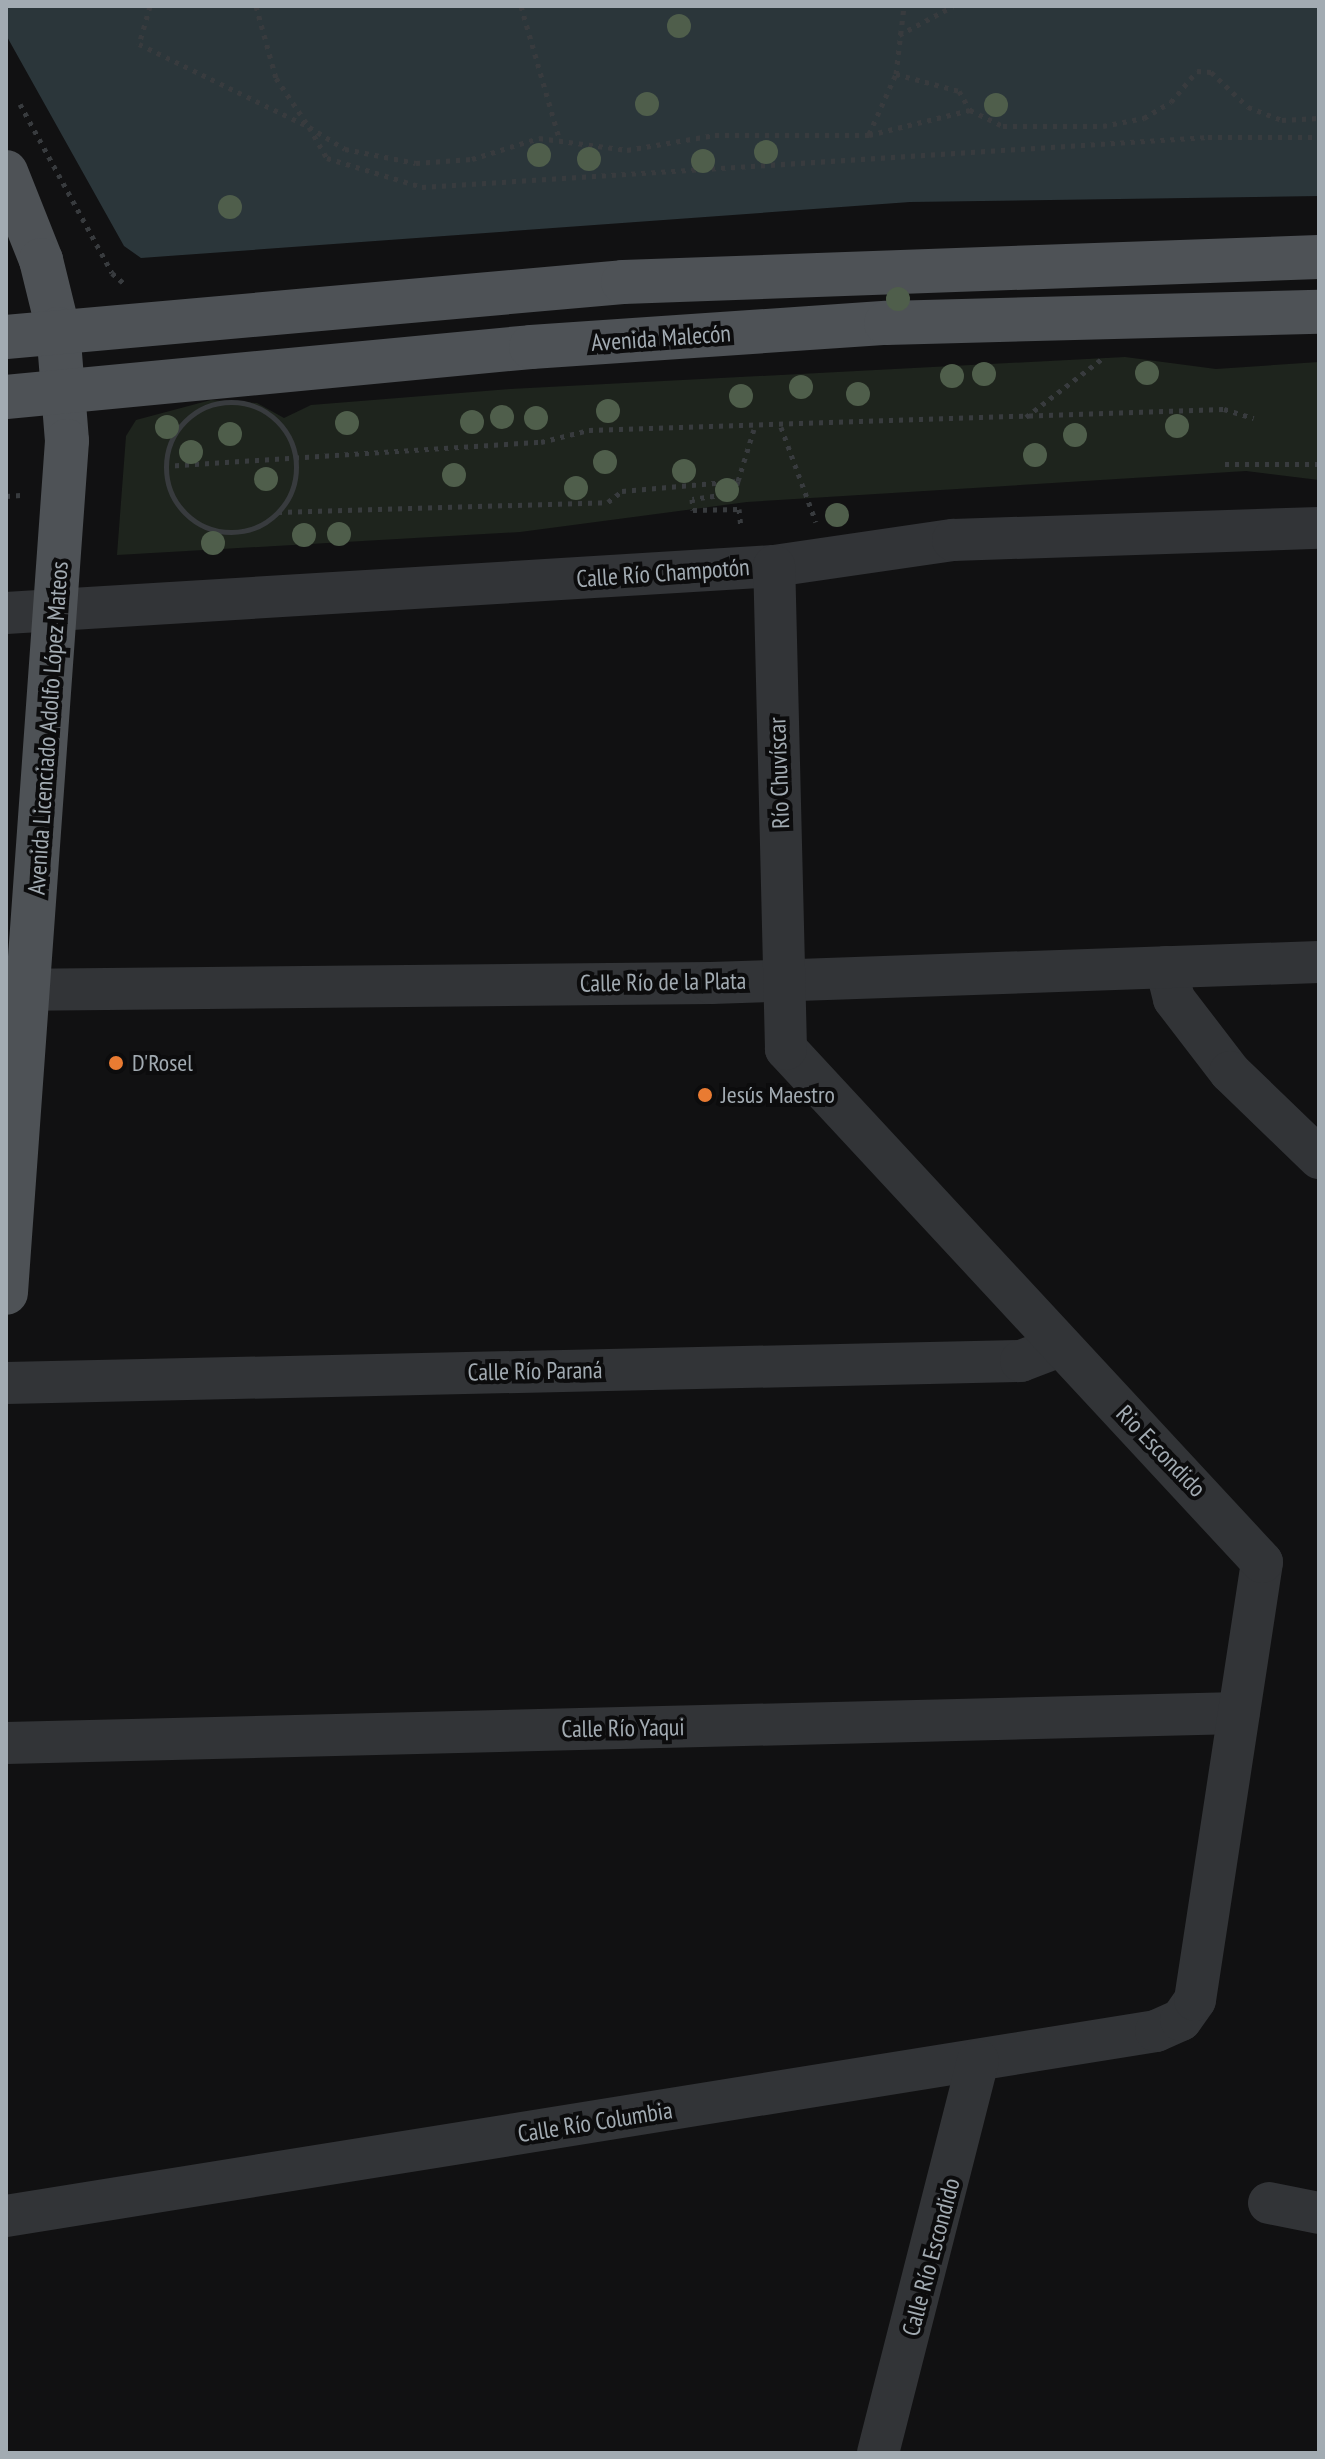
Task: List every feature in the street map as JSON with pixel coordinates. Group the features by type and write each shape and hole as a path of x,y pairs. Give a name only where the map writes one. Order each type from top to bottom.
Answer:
{"main road":[{"name":"Avenida Licenciado Adolfo López Mateos","path":"6,172 41,260 58,329 64,391 57,610 18,989 6,1293"},
{"path":"6,337 58,329 623,282 1319,257"},
{"name":"Avenida Malecón","path":"6,397 531,347 886,323 1319,312"}],"street":[{"name":"Calle Río Champotón","path":"6,613 759,567 953,540 1319,528"},
{"name":"Río Chuvíscar","path":"759,567 785,980"},
{"name":"Calle Río de la Plata","path":"18,989 785,980 1319,962"},
{"path":"1166,967 1174,999 1230,1072 1319,1158"},
{"name":"Rio Escondido","path":"785,980 786,1049 1262,1562 1195,2000 1181,2020"},
{"name":"Calle Río Paraná","path":"6,1383 1021,1361 1060,1346"},
{"name":"Calle Río Yaqui","path":"6,1743 1239,1713"},
{"name":"Calle Río Columbia","path":"6,2216 978,2061 1156,2031 1181,2020"},
{"name":"Calle Río Escondido","path":"878,2453 978,2061"},
{"path":"1269,2203 1319,2213"}],"path":[{"path":"150,6 139,44 309,127 345,149 416,163 472,159 559,138 627,150 715,135 869,135 970,110"},
{"path":"256,6 276,78 327,158 422,187 1208,137 1319,137"},
{"path":"521,6 559,138"},
{"path":"869,135 896,74 898,35 904,6"},
{"path":"898,35 953,6"},
{"path":"896,74 959,91 970,110 1003,126 1103,126 1144,118 1171,102 1197,71 1211,72 1259,112 1282,120 1319,118"},
{"path":"1022,418 1100,365 1109,347"},
{"path":"226,402 270,414 295,455 295,475 278,512 259,525 215,530 178,506 165,466 184,421 226,402"},
{"path":"165,466 295,455 541,442 589,430 754,429 1224,409 1254,418"},
{"path":"781,427 796,484 816,511"},
{"path":"754,429 734,493 692,499 693,510 739,509 759,567"},
{"path":"1225,464 1319,464"},
{"path":"278,512 608,502 622,491 738,481"},
{"path":"6,496 28,495"}],"shaded area":[{"path":"6,6 1319,6 1319,196 910,202 141,258 124,246 6,35"},
{"path":"1125,357 1216,369 1319,362 1319,480 1246,471 747,502 520,532 117,555 126,436 136,420 211,400 257,403 284,418 311,405 510,389"}],"place":[{"name":"D'Rosel","path":"116,1063"},
{"name":"Jesús Maestro","path":"705,1095"}]}
